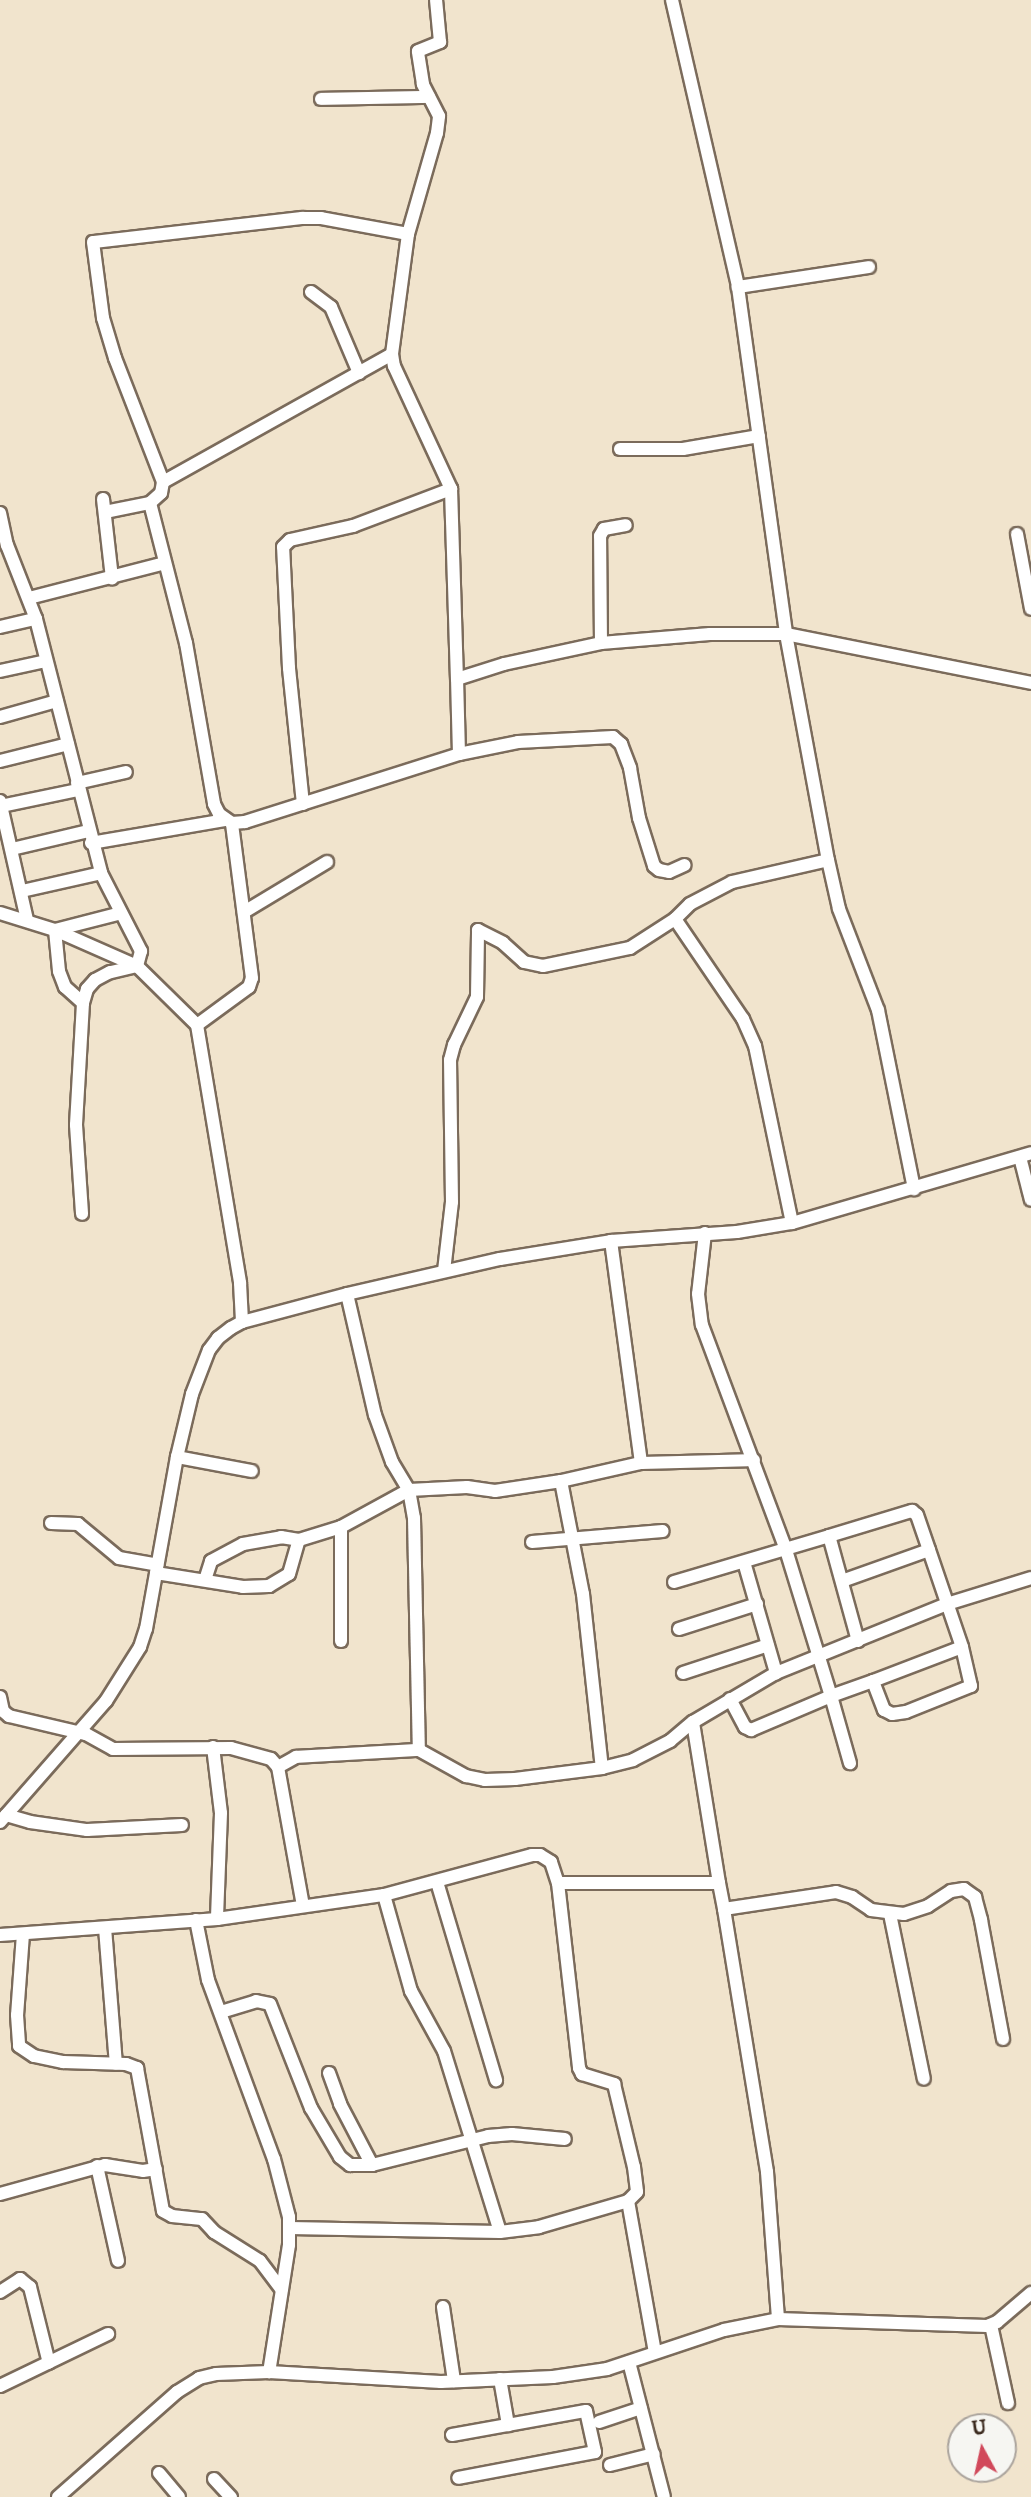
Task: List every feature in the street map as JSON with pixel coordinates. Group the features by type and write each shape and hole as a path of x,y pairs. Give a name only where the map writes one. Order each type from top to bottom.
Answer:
{"street":[{"path":"436,0 440,42 418,51 429,97 439,116 437,133 408,234 392,354 394,366 451,489 459,754"},
{"path":"672,0 738,287 786,634 828,860 839,909 878,1010 914,1189"},
{"path":"321,99 429,97"},
{"path":"112,578 104,506 150,503 160,493 163,482 115,358 103,318 93,242 302,218 321,218 408,234"},
{"path":"738,287 869,267"},
{"path":"312,292 331,307 359,373"},
{"path":"163,482 392,354"},
{"path":"620,449 683,449 759,436"},
{"path":"303,804 289,668 283,547 290,540 352,526 451,489"},
{"path":"150,503 186,643 214,804 229,821 244,912 251,984 197,1025"},
{"path":"0,513 7,545 36,619 100,873 141,951 137,966"},
{"path":"601,643 600,536 604,529 626,525"},
{"path":"1017,534 1031,609"},
{"path":"29,597 164,563"},
{"path":"0,627 36,619"},
{"path":"457,679 545,654 601,643 710,634 786,634 1031,683"},
{"path":"0,671 46,661"},
{"path":"0,717 57,701"},
{"path":"12,849 229,821 303,804 459,754 518,742 613,737 621,744 630,768 639,818 654,866 669,872 685,865"},
{"path":"0,761 68,744"},
{"path":"27,920 0,803 126,772"},
{"path":"444,1271 452,1202 450,1060 454,1045 477,997 478,930 503,943 524,962 543,966 629,948 675,919 690,904 732,882 828,860"},
{"path":"244,912 327,862"},
{"path":"22,891 100,873"},
{"path":"0,913 55,930 137,966 197,1025 240,1283 242,1322"},
{"path":"55,930 121,913"},
{"path":"675,919 743,1019 755,1046 792,1223"},
{"path":"55,930 59,971 65,987 83,1003"},
{"path":"82,1214 76,1125 83,1003 87,989 95,980 110,972 137,966"},
{"path":"3,1819 116,1688 135,1657 146,1629 177,1457 192,1394 206,1358 218,1338 242,1322 444,1271 611,1241 759,1230 792,1223 1025,1155 1031,1200"},
{"path":"705,1233 698,1294 702,1325 786,1550 850,1763"},
{"path":"611,1241 641,1463"},
{"path":"347,1294 375,1415 392,1462 409,1490 416,1538 419,1750"},
{"path":"177,1457 252,1471"},
{"path":"205,1580 211,1561 243,1544 281,1537 299,1540 341,1527 409,1490 467,1487 495,1491 561,1481 641,1463 754,1460"},
{"path":"561,1481 575,1539 602,1769"},
{"path":"674,1582 912,1511 917,1515 962,1647 971,1686 906,1712 891,1714 884,1710 873,1681"},
{"path":"51,1523 78,1524 119,1558 205,1580 258,1588 281,1581 293,1568 299,1540"},
{"path":"341,1527 341,1641"},
{"path":"532,1542 663,1531"},
{"path":"829,1535 858,1641"},
{"path":"842,1581 929,1550"},
{"path":"744,1562 776,1673"},
{"path":"278,1767 296,1756 419,1750 450,1769 485,1780 602,1769 651,1753 694,1722 776,1673 947,1604 1031,1578"},
{"path":"679,1629 757,1604"},
{"path":"683,1673 768,1645"},
{"path":"730,1699 745,1727 751,1730 831,1696 962,1647"},
{"path":"0,1698 4,1711 9,1716 93,1736 113,1749 214,1747 258,1754 271,1759 278,1767 303,1906"},
{"path":"694,1722 767,2172 778,2319"},
{"path":"214,1747 221,1814 217,1919"},
{"path":"3,1819 87,1830 182,1825"},
{"path":"0,1935 217,1919 384,1895 540,1855 551,1862 558,1883 579,2068 582,2074 614,2084 638,2185 637,2195 628,2201 539,2227 500,2232 290,2228"},
{"path":"437,1882 496,2080"},
{"path":"558,1883 719,1883"},
{"path":"724,1909 836,1892 852,1897 871,1910 890,1914 923,1908 951,1891 964,1889 971,1892 981,1920 1003,2039"},
{"path":"384,1895 411,1991 444,2051 500,2232"},
{"path":"890,1914 924,2079"},
{"path":"196,1920 208,1980 274,2159 290,2228 270,2372"},
{"path":"105,1928 116,2064"},
{"path":"23,1934 17,2015 19,2046 34,2056 63,2063 134,2066 140,2073 163,2211 172,2216 202,2218 214,2232 260,2261 282,2290"},
{"path":"221,2012 256,2001 270,2004 299,2083 330,2142 340,2157 350,2165 372,2165 471,2139 512,2134 565,2139"},
{"path":"329,2073 340,2104 372,2165"},
{"path":"0,2194 97,2166 113,2165 142,2171 156,2169"},
{"path":"97,2166 118,2261"},
{"path":"628,2201 655,2352"},
{"path":"0,2292 20,2279 30,2287 49,2363"},
{"path":"58,2497 190,2383 216,2374 270,2372 454,2381 586,2373 629,2362 724,2330 778,2319 911,2326 991,2325 1031,2293"},
{"path":"443,2307 454,2381"},
{"path":"991,2325 1008,2403"},
{"path":"0,2386 108,2334"},
{"path":"629,2362 664,2497"},
{"path":"500,2379 509,2425"},
{"path":"599,2422 641,2408"},
{"path":"452,2435 586,2411 595,2452 458,2478"},
{"path":"610,2465 654,2454"},
{"path":"159,2473 179,2497"},
{"path":"214,2479 231,2497"}]}
